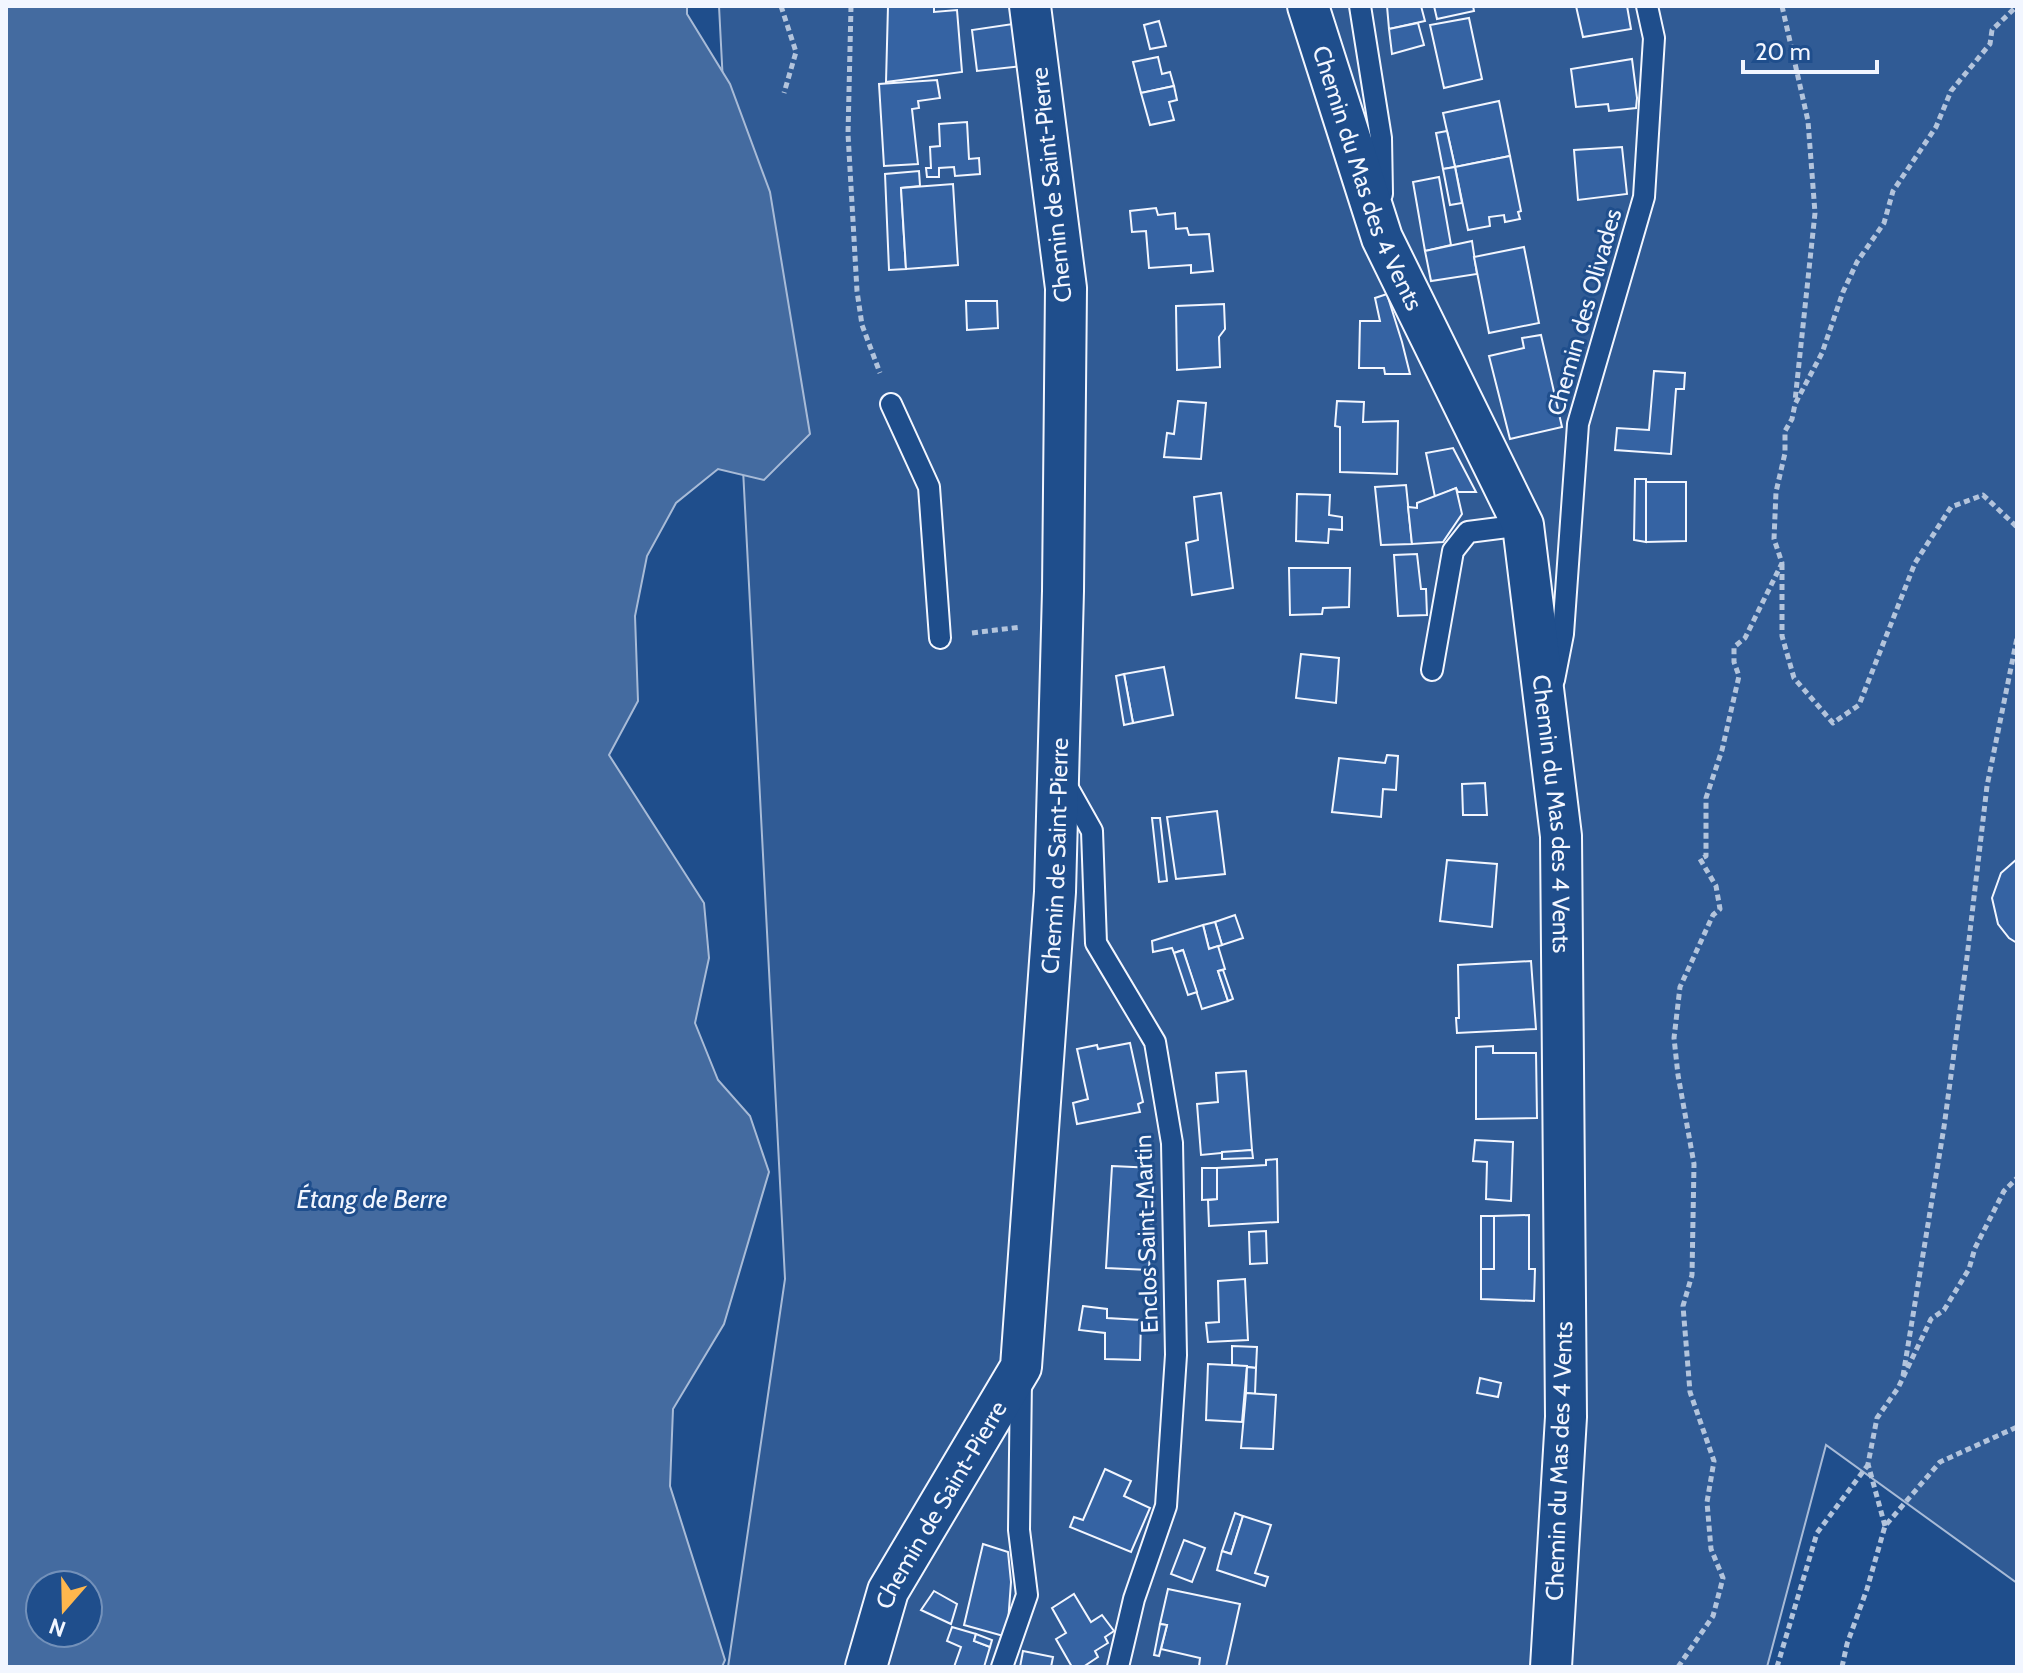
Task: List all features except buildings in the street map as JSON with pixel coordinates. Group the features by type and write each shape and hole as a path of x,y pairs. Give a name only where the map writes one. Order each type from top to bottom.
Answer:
{"street":[{"name":"Chemin de Saint-Pierre","path":"866,1667 888,1591 1021,1367 1055,892 1066,288 1030,6"},
{"name":"Chemin du Mas des 4 Vents","path":"1308,6 1382,238 1523,525 1561,836 1566,1402 1551,1667"}],"lane":[{"path":"1360,6 1381,138 1382,238"},
{"name":"Chemin des Olivades","path":"1546,727 1563,634 1578,424 1644,197 1654,38 1647,6"},
{"path":"891,404 929,487 940,638"},
{"path":"1432,670 1453,551 1468,532 1523,525"},
{"name":"Enclos Saint-Martin","path":"1058,769 1092,831 1096,943 1155,1042 1172,1143 1176,1355 1166,1506 1134,1599 1118,1667"},
{"path":"1002,1667 1027,1595 1019,1530 1021,1367"}],"path":[{"path":"781,6 796,52 784,93"},
{"path":"851,6 848,134 857,291 862,325 891,404"},
{"path":"1782,6 1808,121 1815,213 1795,404 1785,431 1785,453 1776,492 1774,539 1782,563 1782,636 1794,678 1833,723 1859,705 1915,563 1951,507 1983,495 2016,523"},
{"path":"1795,404 1822,353 1857,262 1884,223 1893,191 1936,127 1951,91 1990,44 1992,30 2017,6"},
{"path":"1678,1667 1713,1616 1723,1578 1711,1549 1707,1502 1714,1461 1695,1410 1683,1306 1692,1275 1694,1164 1678,1075 1674,1038 1676,1005 1680,987 1713,915 1720,909 1716,886 1700,859 1706,856 1706,798 1722,750 1739,676 1734,662 1734,647 1745,638 1782,563"},
{"path":"940,638 1062,620"},
{"path":"1903,1376 1944,1127 1987,786 2017,638"},
{"path":"1777,1667 1817,1533 1868,1464 1877,1418 1903,1376 1931,1319 1944,1310 1969,1269 1975,1248 2004,1191 2017,1178"},
{"path":"1842,1667 1885,1526 1940,1462 2017,1427"},
{"path":"1868,1464 1885,1526"}],"shaded area":[{"path":"719,6 2017,6 2017,1583 1826,1445 1767,1667 728,1667 785,1279"}],"water":[{"name":"Étang de Berre","path":"6,6 687,6 687,14 730,84 770,192 810,434 764,480 718,469 676,503 647,556 635,616 638,701 609,755 704,903 709,958 695,1023 718,1080 750,1116 769,1172 724,1324 673,1409 670,1486 725,1660 722,1667 6,1667"}]}
